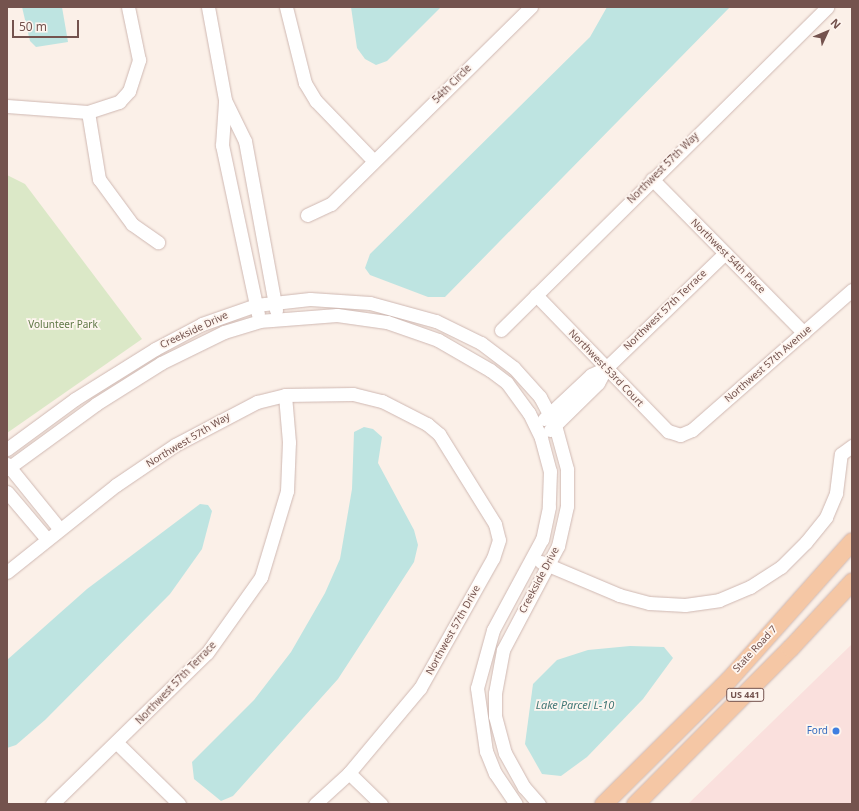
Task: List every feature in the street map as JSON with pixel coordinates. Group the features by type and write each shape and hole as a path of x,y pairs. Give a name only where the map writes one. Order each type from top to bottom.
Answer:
{"main road":[{"name":"State Road 7","path":"603,804 728,680 852,541"},
{"name":"US 441","path":"635,804 785,654 852,581"}],"street":[{"path":"7,106 88,112 119,102 130,91 136,77 139,60 128,7"},
{"path":"209,7 225,100 222,145 259,321"},
{"path":"286,7 304,83 316,101 374,161"},
{"name":"54th Circle","path":"307,215 331,204 531,7"},
{"name":"Northwest 57th Way","path":"502,330 652,179 827,7"},
{"path":"225,100 245,141 278,318"},
{"path":"88,112 99,179 132,224 158,242"},
{"path":"230,182 252,178"},
{"name":"Northwest 54th Place","path":"652,179 804,333"},
{"name":"Northwest 57th Terrace","path":"539,432 598,383 606,368 725,253"},
{"name":"Northwest 57th Avenue","path":"680,435 692,430 852,290"},
{"name":"Northwest 53rd Court","path":"536,295 668,431 680,435"},
{"name":"Creekside Drive","path":"7,449 75,399 155,349 202,324 256,305 274,302 350,300 394,307 436,321 499,355 528,381 553,419 565,462 568,493 563,527 548,565 503,650 495,692 495,716 505,753 524,787 539,804"},
{"name":"Creekside Drive","path":"8,467 96,404 161,363 224,332 259,321 278,318 337,315 415,330 490,370 520,399 539,432 550,471 549,507 542,539 493,630 477,688 486,751 495,773 516,804"},
{"name":"Northwest 57th Way","path":"7,572 58,528 181,442 225,416 285,394 328,391 382,401 406,411 439,434"},
{"name":"Northwest 57th Terrace","path":"118,743 208,653 261,577 287,491 289,442 285,394"},
{"name":"Northwest 57th Drive","path":"315,804 349,772 420,688 493,558 499,540 495,524 439,434"},
{"path":"532,559 619,596 649,603 685,605 719,600 750,587 775,571 806,542 826,517 836,493 841,454 852,446"},
{"path":"8,467 58,528"},
{"path":"7,492 46,538"},
{"path":"52,804 118,743 179,804"},
{"path":"349,772 381,804"}],"shaded area":[{"path":"852,644 852,804 688,804"}],"green space":[{"name":"Volunteer Park","path":"7,175 25,184 142,339 7,433"}],"water":[{"path":"22,7 62,7 68,42 36,47 30,41"},
{"path":"351,7 441,7 387,61 376,65 365,59 357,48"},
{"path":"607,7 730,7 445,297 428,297 370,275 365,268 370,254 590,37"},
{"path":"364,427 373,429 382,437 378,463 414,530 418,545 414,562 338,679 233,796 221,801 194,779 192,762 254,700 291,652 325,593 340,559 352,489 354,432"},
{"path":"200,504 208,505 212,511 202,549 170,594 45,720 16,745 7,748 7,660 87,589"},
{"name":"Lake Parcel L-10","path":"630,646 664,647 673,658 643,699 587,757 561,776 542,774 525,744 533,684 557,660 588,650"}],"place":[{"name":"Ford","path":"836,731"}]}
